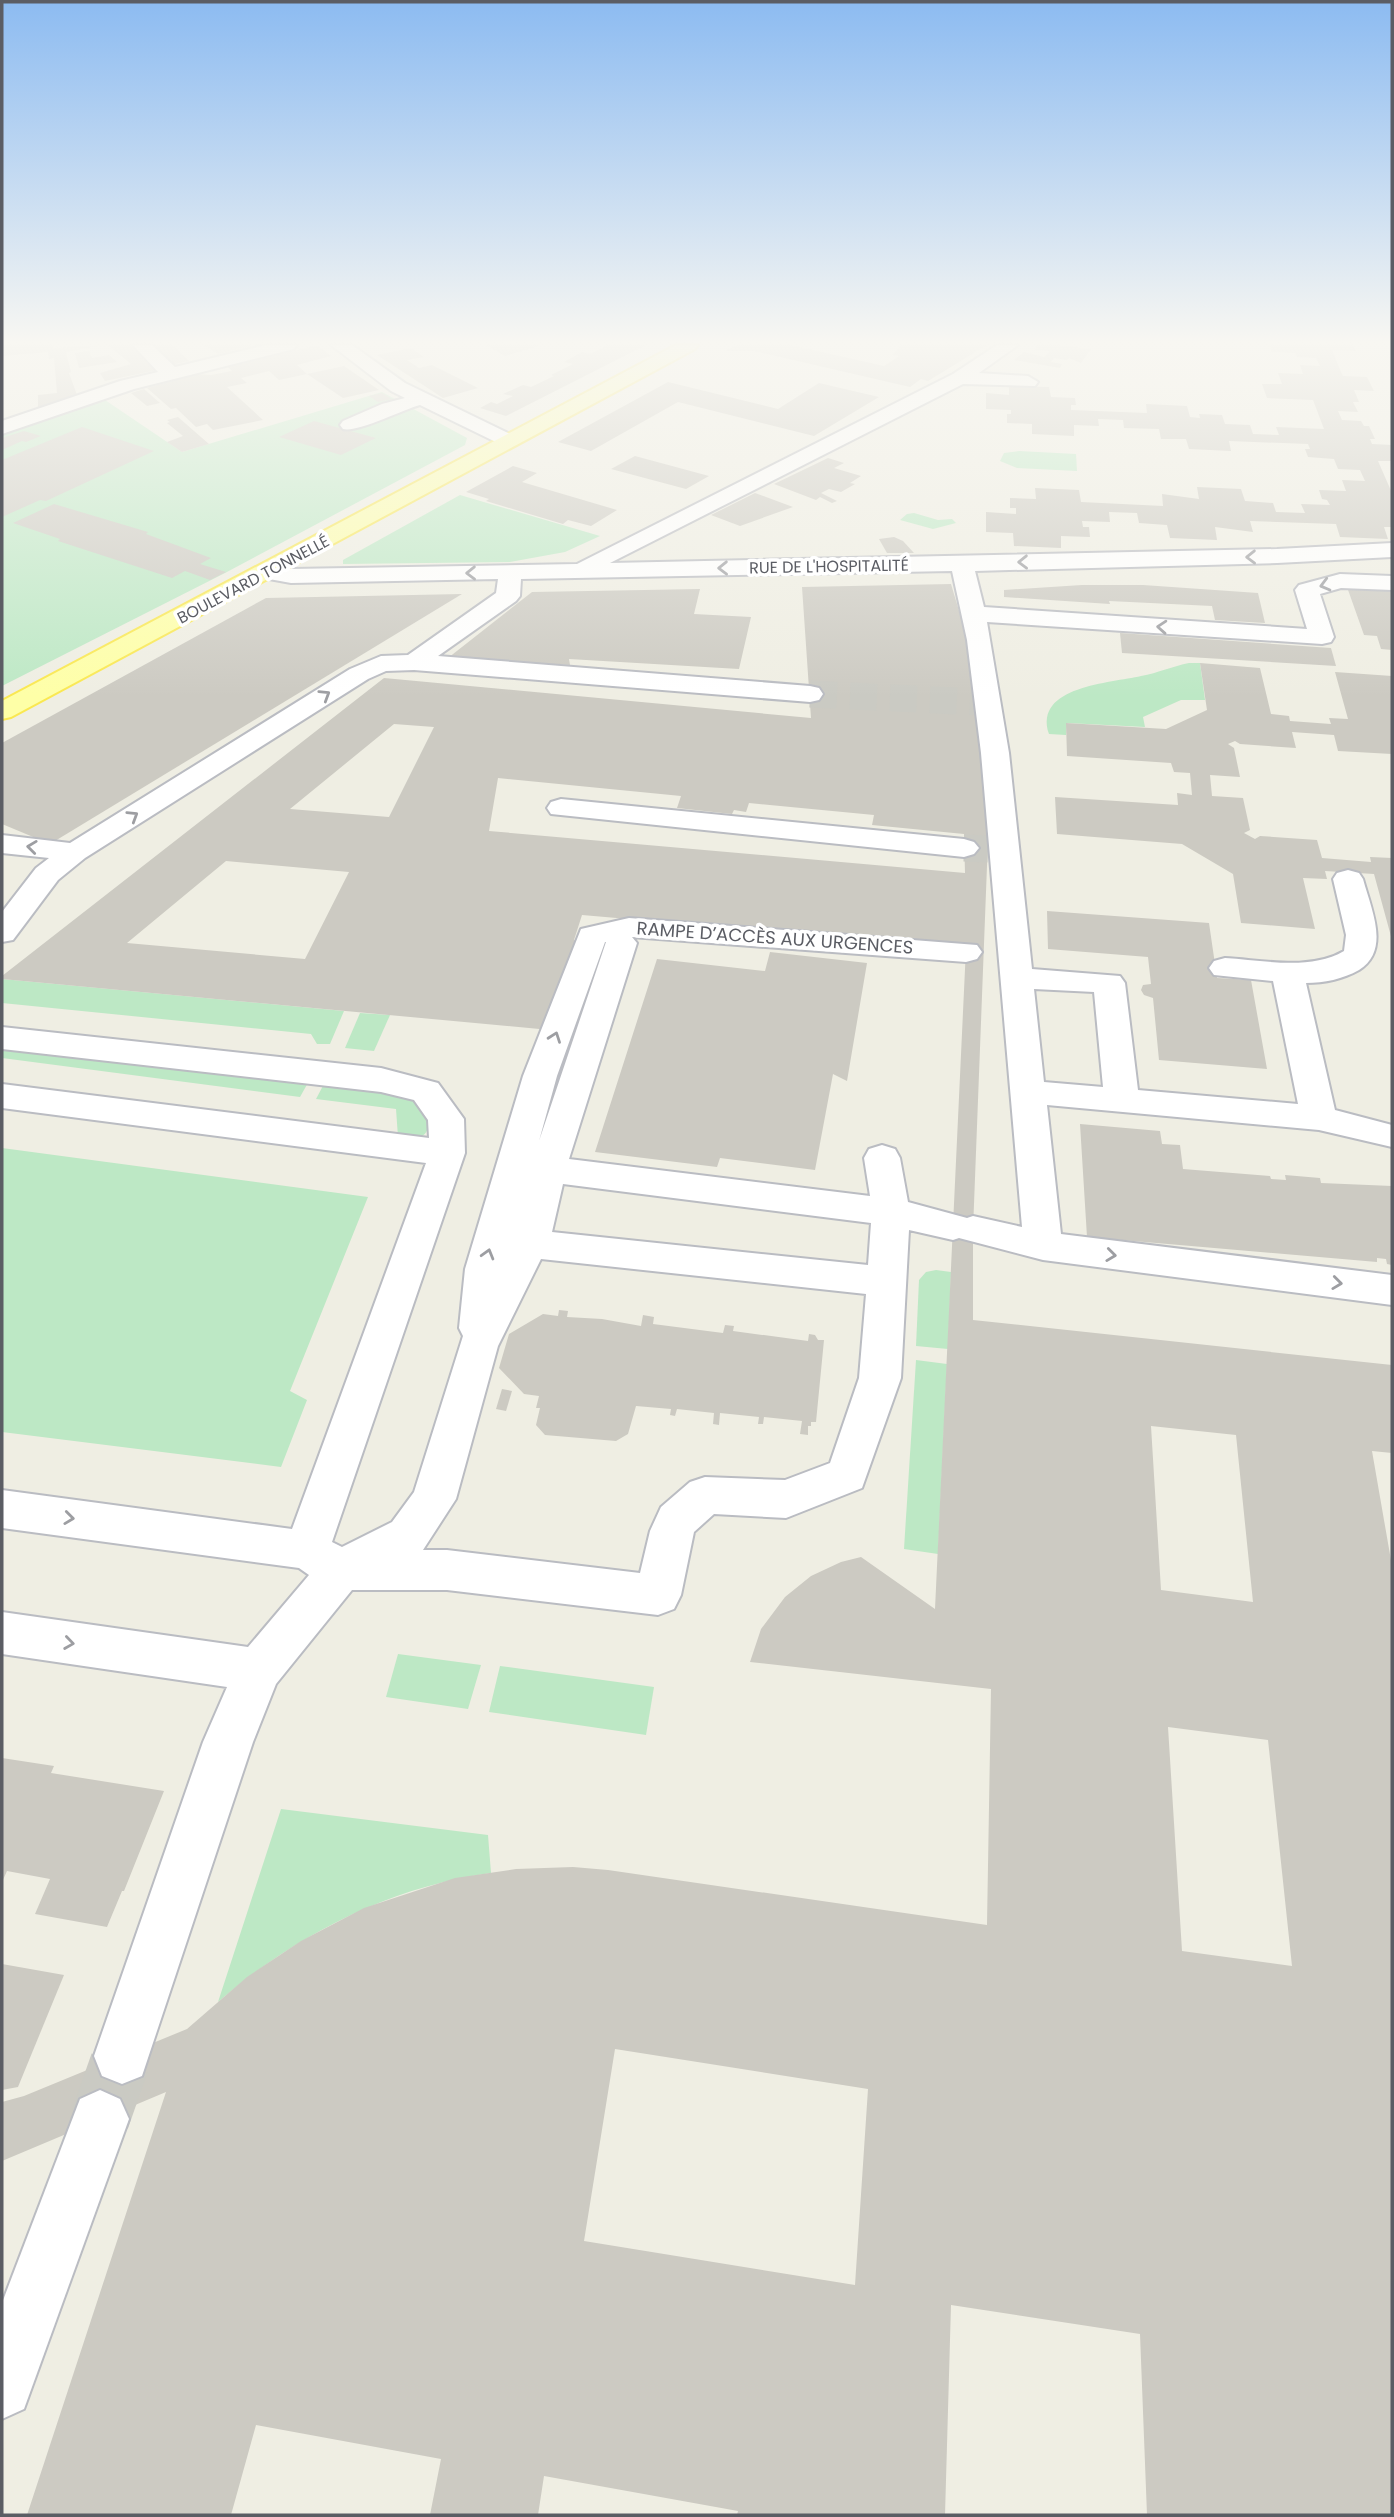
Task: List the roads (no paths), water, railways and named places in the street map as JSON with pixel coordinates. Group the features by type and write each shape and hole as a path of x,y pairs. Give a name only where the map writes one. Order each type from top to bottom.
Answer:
{"main road":[{"name":"BOULEVARD TONNELLÉ","path":"2,712 469,462"}],"street":[{"path":"575,571 790,462"},
{"name":"RUE DE L'HOSPITALITÉ","path":"266,572 291,576 962,564 1277,556 1392,550"},
{"path":"962,564 973,614 985,703 986,849 1017,967 1043,1246"},
{"path":"414,662 508,596 510,572"},
{"path":"973,614 1322,637 1307,590 1340,581 1392,583"},
{"path":"2,933 47,874 75,852 359,674 381,664 414,662 810,694"},
{"path":"561,808 986,849"},
{"path":"2,844 75,852"},
{"path":"1225,968 1310,973 1337,969 1359,956 1362,935 1348,879"},
{"name":"RAMPE D’ACCÈS AUX URGENCES","path":"478,1346 484,1269 540,1076 592,936 629,927 974,953 1017,967"},
{"path":"324,1560 408,1535 434,1499 478,1346 530,1244 548,1169 621,943"},
{"path":"1017,967 1110,983 1122,1100"},
{"path":"1287,972 1319,1118"},
{"path":"2,1038 381,1080 426,1091 446,1119 447,1153 324,1560 258,1670 228,1742 122,2056"},
{"path":"1029,1092 1319,1118 1389,1136"},
{"path":"2,1096 447,1153"},
{"path":"2,1510 324,1560 447,1570 658,1595 671,1531 677,1520 705,1495 786,1499 847,1475 880,1378 891,1212 882,1158"},
{"path":"548,1169 891,1212 1043,1246 1392,1290"},
{"path":"530,1244 887,1282"},
{"path":"2,1633 258,1670"},
{"path":"2,2387 100,2119"}],"tunnel":[{"path":"810,694 980,702"},
{"path":"964,848 988,849"},
{"path":"100,2119 122,2056"}]}
